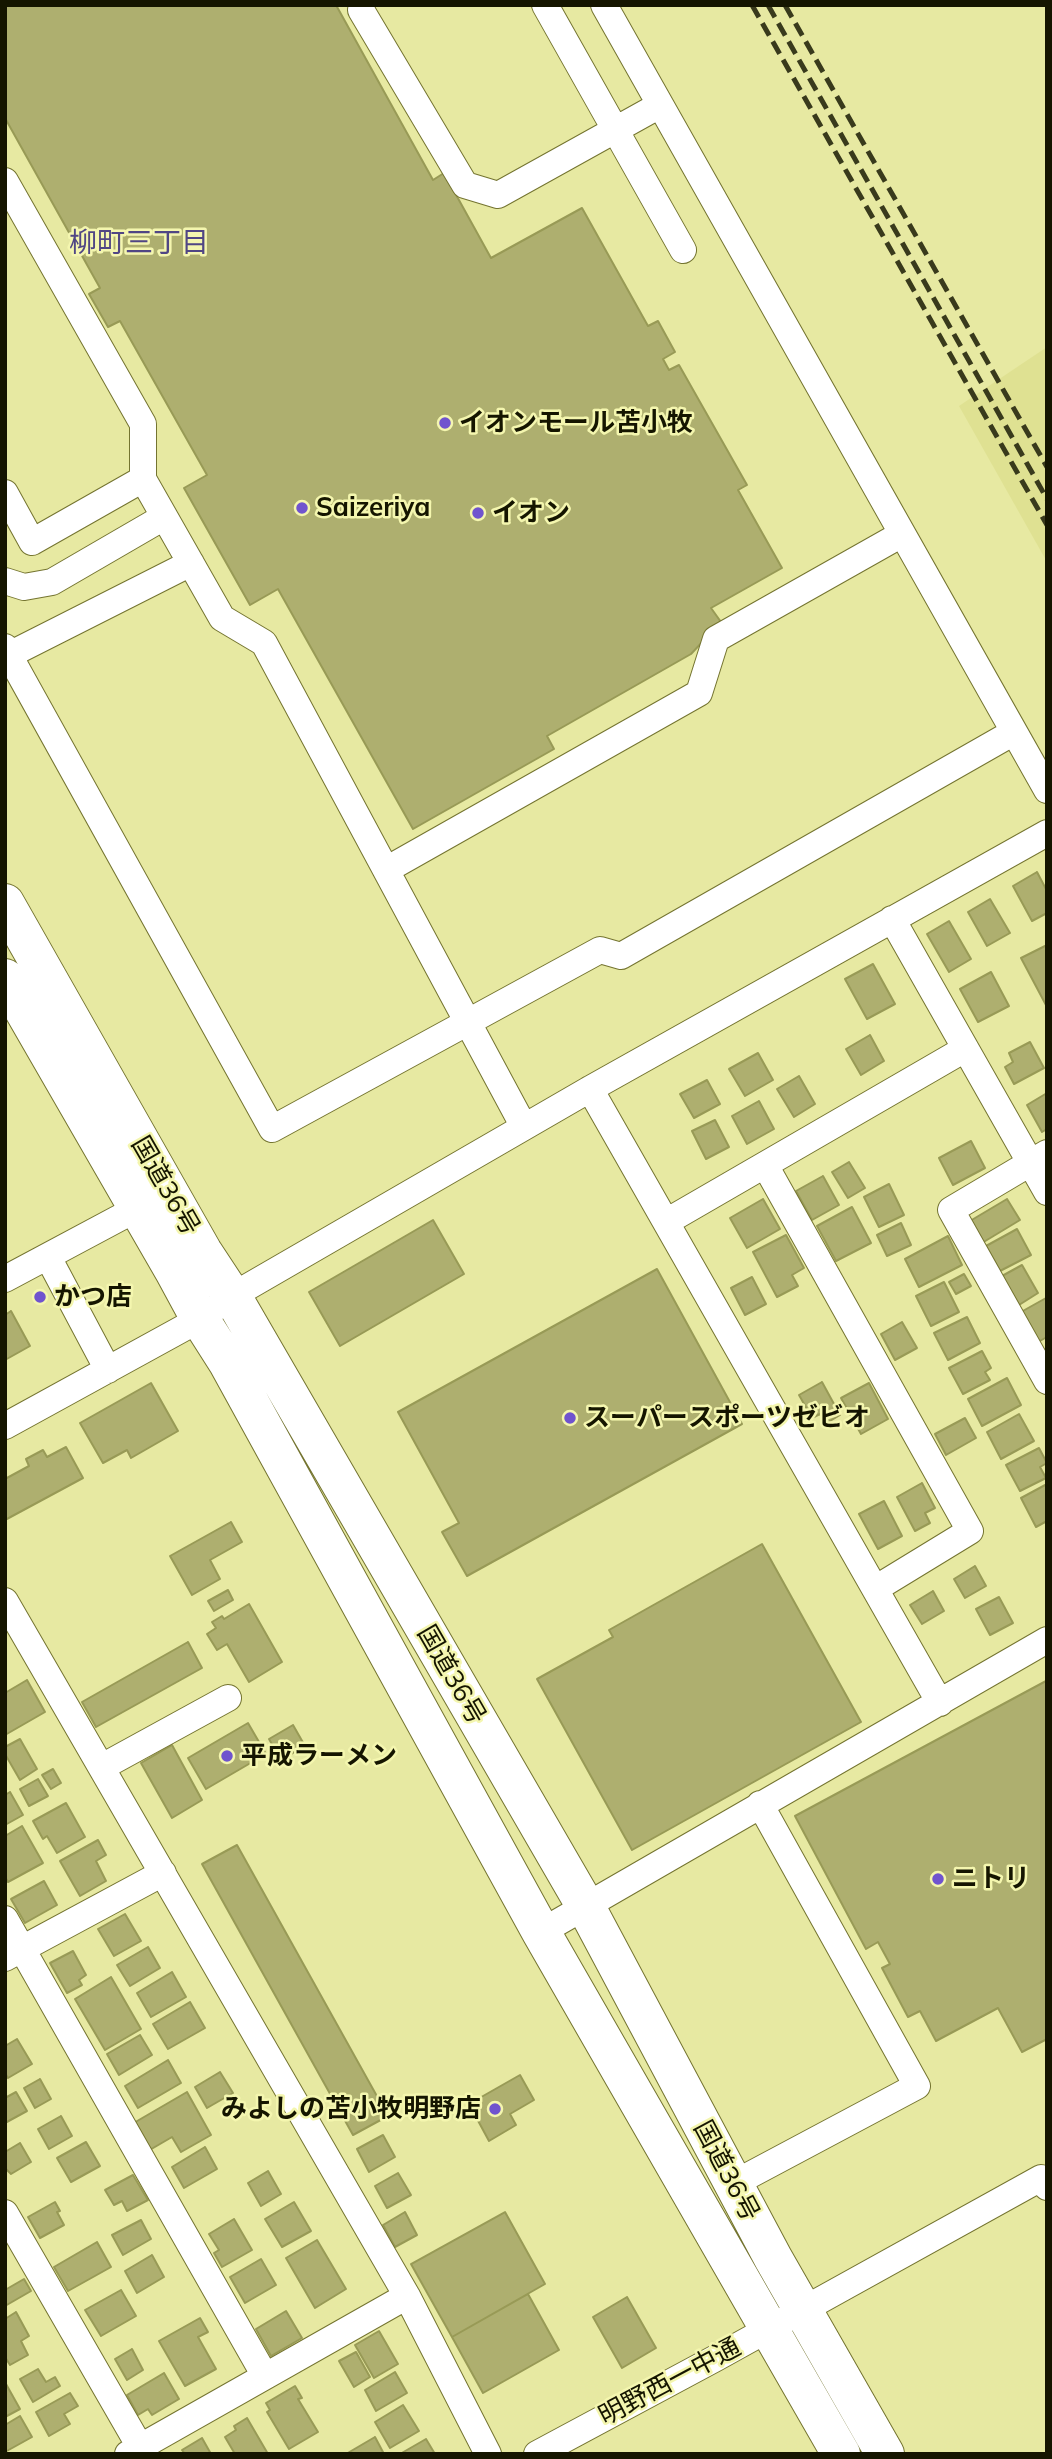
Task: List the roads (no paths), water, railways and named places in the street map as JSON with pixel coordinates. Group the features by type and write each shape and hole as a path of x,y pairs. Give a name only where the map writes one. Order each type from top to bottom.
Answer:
{"highway":[{"name":"国道36号","path":"5,903 203,1251 232,1296 586,1906 733,2184 885,2454"},
{"name":"国道36号","path":"5,978 200,1319 228,1363 541,1932 841,2454"}],"street":[{"path":"362,5 361,10 465,185 498,195 660,105"},
{"path":"545,5 683,250"},
{"path":"604,5 1047,790"},
{"path":"5,181 142,424 143,479 222,618 264,643 524,1127"},
{"path":"5,493 32,542 143,479"},
{"path":"5,581 24,587 52,582 164,517"},
{"path":"386,870 699,693 716,639 902,534"},
{"path":"191,562 7,651 272,1129 600,950 621,956 1014,732"},
{"path":"5,1426 200,1319 232,1296 590,1089 1047,833"},
{"path":"891,919 965,1049 1038,1158 1047,1192"},
{"path":"666,1222 965,1049"},
{"path":"590,1089 940,1703"},
{"path":"1038,1158 951,1210 1047,1381"},
{"path":"765,1165 970,1531 875,1589"},
{"path":"5,1279 138,1208"},
{"path":"48,1256 108,1370"},
{"path":"5,1601 408,2297 488,2454"},
{"path":"541,1932 760,1804 1046,1643"},
{"path":"102,1768 228,1698"},
{"path":"733,2184 917,2086 760,1804"},
{"path":"14,1953 163,1873"},
{"path":"5,1919 14,1953 265,2376"},
{"name":"明野西一中通","path":"537,2454 1041,2178 1047,2187"},
{"path":"5,2213 134,2450 408,2297"}],"railway":[{"path":"752,5 1047,525"},
{"path":"768,5 1047,499"},
{"path":"785,5 1047,467"}],"place":[{"name":"イオンモール苫小牧","path":"445,423"},
{"name":"Saizeriya","path":"302,508"},
{"name":"イオン","path":"478,513"},
{"name":"かつ店","path":"40,1297"},
{"name":"スーパースポーツゼビオ","path":"570,1418"},
{"name":"平成ラーメン","path":"227,1756"},
{"name":"ニトリ","path":"938,1879"},
{"name":"みよしの苫小牧明野店","path":"495,2109"}],"district":[{"name":"柳町三丁目","path":"139,244"}]}
